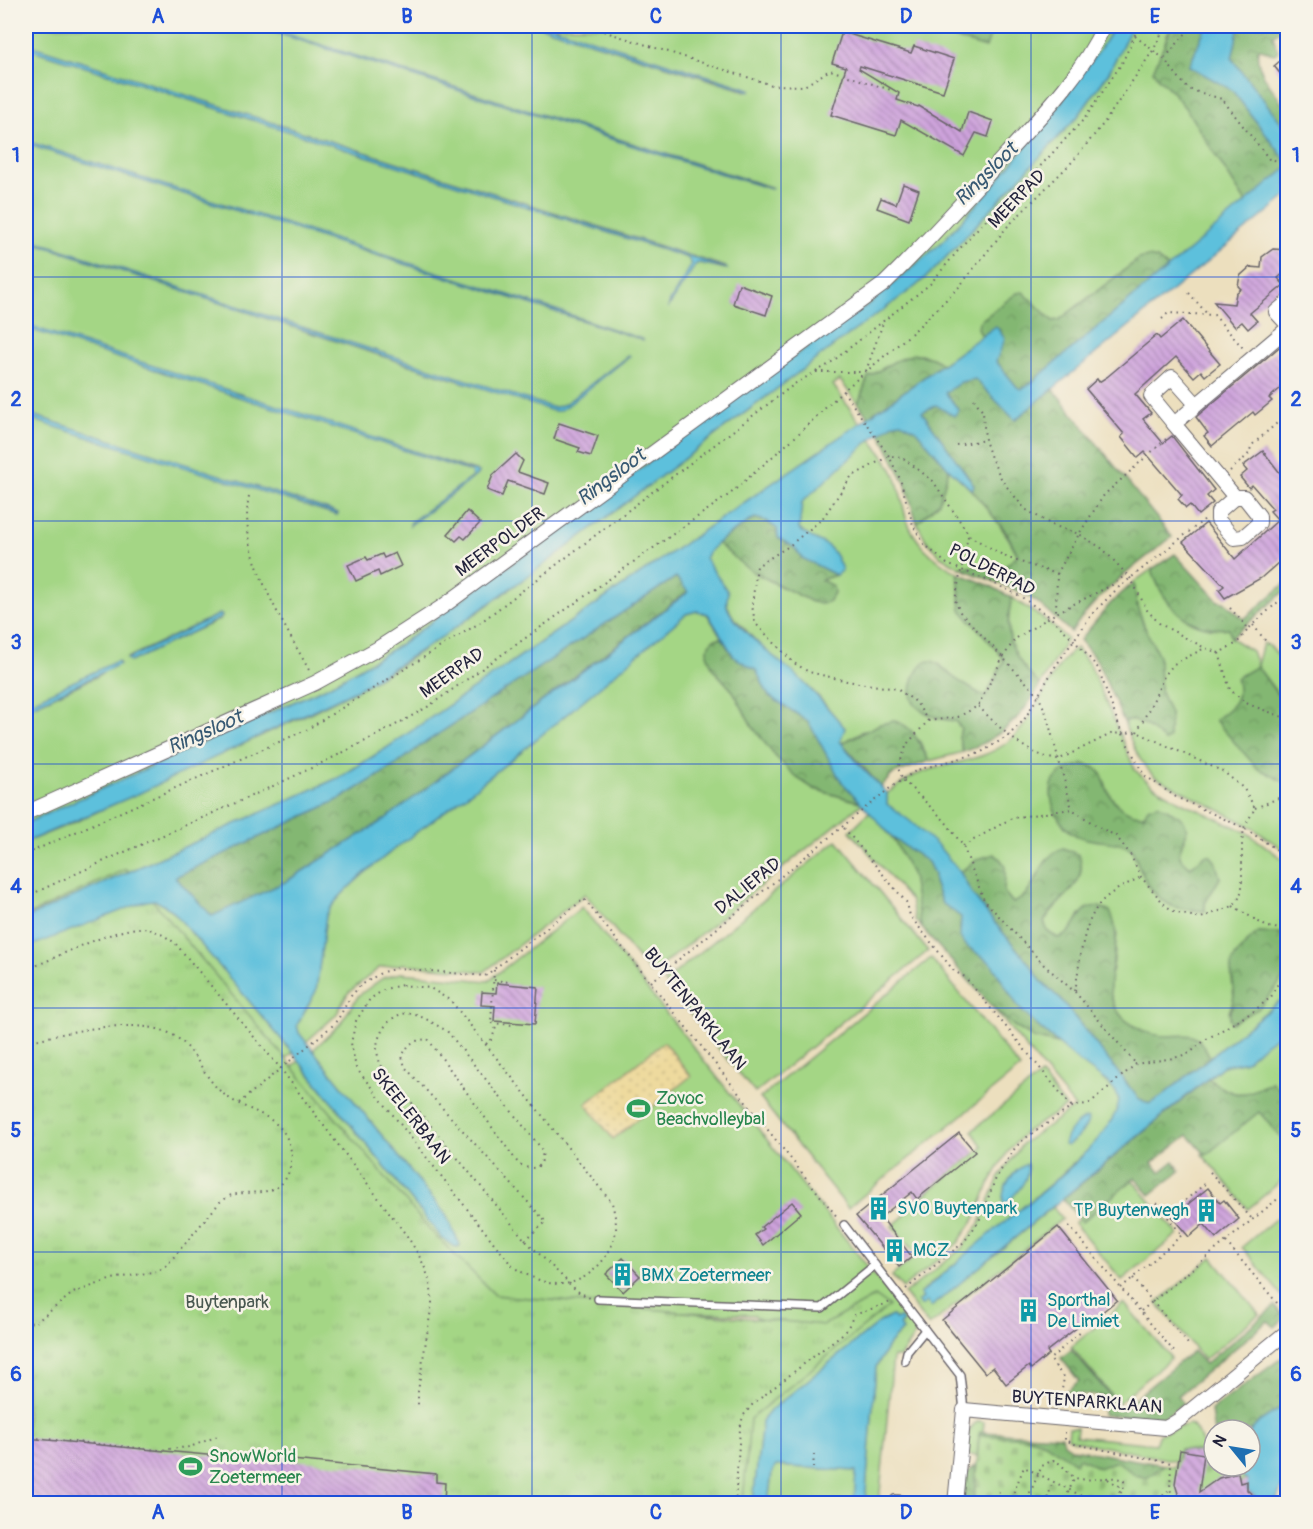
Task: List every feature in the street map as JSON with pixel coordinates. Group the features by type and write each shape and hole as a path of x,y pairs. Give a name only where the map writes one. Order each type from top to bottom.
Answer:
{"street":[{"name":"MEERPOLDER","path":"26,813 315,683 377,649 442,607 884,284 933,235 1067,85 1104,26"},
{"path":"1176,427 1196,404 1287,326 1276,312 1287,302"},
{"path":"1196,404 1172,377 1150,396 1235,497"},
{"path":"1235,497 1244,497 1259,516 1259,523 1243,537 1234,538 1218,520 1218,512 1235,497"},
{"name":"BUYTENPARKLAAN","path":"964,1410 1166,1428 1179,1420 1283,1335"},
{"path":"955,1503 964,1410"}],"lane":[{"path":"844,1225 960,1375 964,1410"},
{"path":"598,1299 822,1308 874,1265"},
{"path":"905,1361 907,1352 924,1330"},
{"path":"895,1499 941,1503"}],"path":[{"path":"587,26 772,85 804,86 830,70 894,91"},
{"path":"26,854 306,730 481,622 796,383 828,365 930,284 973,233 1033,174 1085,118 1122,63 1139,26"},
{"name":"MEERPAD","path":"26,897 327,762 381,734 429,706 730,494 843,391 913,332 959,287 1007,227 1073,161 1104,123 1154,49 1165,26"},
{"path":"1164,59 1192,26"},
{"path":"1135,36 1154,49 1188,89 1222,99 1269,159 1287,163"},
{"path":"1189,292 1208,315"},
{"path":"1162,319 1168,313 1214,315 1252,358"},
{"path":"813,372 865,372 884,320"},
{"name":"POLDERPAD","path":"843,391 889,456 900,479 912,525 924,544 938,558 961,571 1020,596 1050,616 1073,639 1098,668 1122,734 1144,775 1176,797 1244,828 1287,858"},
{"path":"974,399 983,412 985,440 991,458 1003,482 1026,510 1052,525 1079,534 1103,549 1131,579 1147,610 1160,624 1219,653 1237,643 1252,625 1287,593"},
{"path":"1221,479 1248,455 1252,445 1277,423 1287,435"},
{"path":"1056,613 1057,574 1104,495 1176,427"},
{"path":"956,445 985,440"},
{"path":"928,721 908,694 897,689 847,681 801,668 771,642 755,623 752,605 757,566 789,546 822,519 851,477 889,456 902,457 933,481 968,534 1008,558 1057,574"},
{"path":"249,496 246,512 247,532 266,589 315,683"},
{"path":"1073,639 1092,614 1118,588 1211,514 1218,512"},
{"path":"968,534 955,600 960,612 1038,695 1046,713 1072,809 1116,836 1130,854 1141,877 1166,906 1177,913 1201,918 1233,906 1242,890 1244,828 1254,808 1287,794"},
{"path":"1127,574 1112,585 1050,616 1015,639 978,706 958,717 928,721 908,744 898,768 903,780 945,821 963,846 984,900 1044,965 1075,992 1136,1064"},
{"path":"1230,608 1249,629"},
{"path":"1252,625 1268,644"},
{"name":"DALIEPAD","path":"650,982 890,788 916,770 980,753 1008,736 1024,720 1073,639"},
{"path":"1137,732 1164,676 1174,664 1205,648"},
{"path":"1219,653 1230,690 1248,704 1287,719"},
{"path":"978,706 1008,736 1035,753 1058,760 1111,734 1137,732 1224,772 1244,789 1254,808"},
{"path":"963,846 1012,818 1072,809"},
{"path":"843,827 907,903 910,916 954,971 965,977 1072,1107"},
{"path":"1075,992 1089,922 1099,904 1114,892 1141,877"},
{"name":"BUYTENPARKLAAN","path":"239,1103 313,1043 338,1019 351,996 360,986 382,972 399,968 485,976 584,899 844,1225"},
{"path":"1233,906 1267,927 1287,930"},
{"path":"26,970 114,934 141,928 159,932 175,943 281,1069 407,1236 429,1274 432,1289 431,1311 418,1391 418,1406"},
{"path":"735,1503 743,1416 753,1404 846,1331 854,1315 892,1301 964,1242 979,1221 996,1178 1015,1148 1072,1107 1090,1103 1136,1064 1190,1053 1205,1040 1254,1011 1271,997 1287,964"},
{"path":"495,969 491,1023 513,1025"},
{"path":"494,980 509,981"},
{"name":"SKEELERBAAN","path":"486,1044 451,1001 430,988 402,985 385,989 370,999 356,1021 351,1043 356,1068 513,1268 536,1281 560,1285 570,1283"},
{"path":"525,1240 546,1222 405,1067 402,1056 408,1046 414,1041 428,1039 518,1163 526,1168 535,1168 544,1156 541,1149 447,1031 410,1013 395,1016 382,1030 376,1047 380,1065 525,1240 577,1291 588,1298 598,1299"},
{"path":"497,1024 492,1039 486,1044 612,1203 616,1233 606,1257 586,1277 570,1283"},
{"path":"26,1042 109,1027 154,1028 170,1033 187,1045 217,1088 278,1124 286,1134 292,1159 284,1181 271,1190 231,1195 220,1202 167,1264 158,1271 112,1279 88,1287 73,1293 35,1323 26,1322"},
{"path":"1210,1172 1253,1220"},
{"path":"1167,1216 1207,1182"},
{"path":"1141,1311 1280,1197"},
{"path":"1121,1288 1182,1235 1155,1201"},
{"path":"1069,1226 1176,1354"},
{"path":"1226,1242 1287,1316"},
{"path":"1134,1278 1188,1344"},
{"path":"1083,1330 1050,1359 1064,1378 1061,1420 1065,1440 1171,1463 1170,1489 1176,1503"},
{"path":"26,1437 159,1450 190,1447 218,1436"},
{"path":"813,1468 814,1455"},
{"path":"1025,1503 1042,1466 1053,1460 1059,1462 1075,1477 1098,1480 1115,1477 1124,1481 1124,1488 1113,1503"},
{"path":"999,1491 996,1502 1010,1503 1024,1467 1096,1503"},
{"path":"1063,1503 1075,1477"},
{"path":"1107,1479 1119,1486 1119,1493"},
{"path":"1046,1503 1053,1481"},
{"path":"1154,1503 1170,1489"},
{"path":"1078,1503 1081,1495"}],"green space":[{"path":"26,26 255,26 771,189 771,187 262,26 539,26 745,91 750,89 550,26 1114,26 1051,116 989,191 940,244 872,302 732,400 398,646 327,687 26,823 26,709 98,676 119,661 26,704 26,417 337,515 338,513 26,413 26,328 471,472 472,477 410,525 479,472 26,325 26,240 449,378 559,411 629,355 565,404 554,408 26,238 26,144 644,340 26,141 26,48 688,258 692,264 668,307 696,264 725,269 726,267 26,44","holes":["219,614 222,616 221,619 130,661 127,658"]},
{"path":"932,26 993,26 986,48 931,31"},
{"path":"1132,26 1172,26 1167,34 1158,78 1171,90 1195,120 1246,203 1168,268 1157,259 1139,259 1059,320 1053,321 1023,293 978,329 982,336 942,364 922,354 868,377 858,404 840,380 833,385 860,423 385,749 340,777 26,918 26,842 73,823 308,714 402,664 546,563 916,286 934,270 1079,115 1108,74"},
{"path":"1172,26 1206,26 1189,66 1232,90 1287,162 1287,168 1246,203 1186,109 1153,71"},
{"path":"1239,26 1285,26 1273,36 1278,51 1275,54 1258,49 1258,57 1263,74 1286,110 1287,130 1232,59"},
{"path":"1148,257 1157,259 1168,268 1026,387 1021,389 1017,387 996,361 996,327 982,336 978,329 979,322 1017,293 1023,292 1053,321 1059,320 1139,259"},
{"path":"913,354 933,358 942,364 868,417 858,404 868,377 895,361"},
{"path":"975,379 1015,420 1053,389 1172,537 1105,592 1071,632 1037,602 1023,593 960,568 979,566 1001,570 1018,555 1006,532 972,490 974,485 922,412 936,405 959,410 945,393 961,382"},
{"path":"902,422 915,429 949,469 939,502 917,523 905,483 880,433 895,423"},
{"path":"871,439 894,473 906,518 915,536 927,551 958,573 961,610 998,651 1004,661 985,697 955,679 939,664 935,718 955,721 961,728 959,738 963,752 929,761 919,740 863,731 842,743 840,741 845,728 818,696 794,673 767,653 732,615 705,558 717,543 743,565 781,587 836,575 807,535 799,529 802,502"},
{"path":"949,469 988,509 1018,556 1001,570 979,566 960,568 940,556 926,540 917,523 939,502"},
{"path":"755,518 766,521 777,529 778,538 795,547 802,558 836,575 821,580 833,586 834,593 828,602 821,604 812,602 757,574 717,543"},
{"path":"1175,554 1218,601 1224,602 1244,619 1287,582 1287,589 1231,638 1229,628 1202,626 1190,621 1171,605 1163,594 1152,569"},
{"path":"1152,569 1163,594 1180,613 1191,621 1202,626 1229,628 1231,638 1252,651 1257,665 1263,643 1270,646 1287,665 1287,697 1283,691 1278,694 1257,667 1239,690 1235,704 1257,768 1287,783 1287,852 1248,825 1155,777 1136,752 1124,722 1142,723 1165,740 1170,714 1160,690 1159,665 1137,606 1134,582"},
{"path":"958,573 991,586 1012,598 1008,624 1012,646 1023,666 1040,685 1017,718 999,734 963,752 959,738 961,728 955,721 925,713 916,706 911,694 916,672 926,662 931,661 985,697 1004,661 998,651 961,610"},
{"path":"676,577 688,591 384,820 287,881 212,917 175,877 342,798 396,765 420,746"},
{"path":"1134,582 1137,606 1159,656 1160,690 1170,714 1169,738 1165,741 1142,723 1124,722 1097,661 1080,640 1110,604"},
{"path":"1012,598 1047,621 1067,639 1040,685 1023,666 1012,646 1008,624"},
{"path":"697,611 707,614 722,638 714,639 713,669 733,691 752,726 814,789 863,803 651,974 585,894 484,972 404,964 379,968 348,993 336,1015 306,1042 299,1033 297,1025 316,991 326,916 334,904 386,855 517,755 686,614"},
{"path":"722,638 729,650 756,670 769,696 808,721 841,781 863,803 814,789 797,778 774,755 752,726 733,691 713,669 707,654 709,644 714,639"},
{"path":"1076,648 1090,665 1135,770 1153,786 1181,802 1246,832 1287,862 1287,934 1258,932 1235,956 1232,978 1234,999 1229,1012 1232,1023 1272,992 1287,968 1287,995 1210,1057 1199,1040 1147,1033 1126,1021 1117,1012 1108,987 1117,934 1080,914 1066,935 1058,938 1048,932 1044,922 1080,876 1079,855 1047,859 1025,898 1013,903 1004,892 1004,881 978,859 960,872 926,836 887,804 887,793 914,776 977,758 1009,741 1020,731 1066,658","holes":["1105,782 1118,806 1124,810 1144,815 1185,840 1179,855 1186,864 1191,867 1205,856 1215,861 1220,878 1205,903 1205,911 1173,906 1135,856 1133,849 1118,843 1074,833 1058,814 1051,796"]},
{"path":"1257,666 1277,694 1282,691 1287,698 1287,783 1257,768 1215,720 1231,707 1237,698 1236,678"},
{"path":"894,721 912,732 929,761 893,774 881,787 842,743 880,724"},
{"path":"1083,764 1092,766 1100,772 1113,800 1127,811 1144,815 1148,808 1158,804 1182,819 1186,826 1180,850 1183,861 1191,867 1205,855 1210,855 1215,861 1220,878 1205,903 1205,911 1172,906 1157,896 1146,882 1132,849 1119,844 1083,838 1070,831 1060,820 1053,806 1051,792 1054,781 1061,773"},
{"path":"870,811 895,842 910,868 915,883 922,928 915,920 911,901 850,831"},
{"path":"893,838 928,862 934,874 934,882 942,903 961,917 960,929 964,944 991,963 1033,1022 1058,1044 1033,1038 994,1009 922,928 912,876"},
{"path":"837,840 928,951 755,1093 664,982"},
{"path":"1063,848 1079,855 1080,875 1044,922 1048,932 1057,938 1065,935 1084,911 1090,907 1110,911 1115,925 1116,938 1110,987 1112,998 1121,1016 1133,1026 1147,1032 1162,1036 1195,1037 1210,1057 1149,1104 1138,1098 1062,1001 1041,981 972,894 960,872 978,859 994,854 1005,866 1004,892 1013,903 1028,891 1048,859"},
{"name":"Buytenpark","path":"126,869 429,1229 495,1295 824,1325 875,1296 889,1306 750,1419 743,1503 26,1503 26,916"},
{"path":"155,900 172,910 293,1053 273,1069 279,1077 299,1061 442,1238 458,1247 460,1245 446,1215 313,1050 340,1024 359,995 383,978 401,973 488,981 582,907 918,1330 900,1357 893,1357 879,1503 865,1503 876,1367 890,1343 903,1330 899,1325 903,1322 901,1318 896,1321 892,1316 880,1322 771,1410 762,1421 753,1503 731,1503 724,1469 716,1460 716,1437 743,1408 845,1318 815,1332 774,1338 765,1324 754,1315 638,1310 611,1304 493,1308 439,1315 441,1291 426,1290 414,1392 207,1373 198,1383 195,1442 199,1455 26,1439 26,1269 50,1254 62,1241 65,1236 73,1193 68,1171 61,1163 41,1154 26,1154 26,948 125,908","holes":["144,992 191,1016 207,1029 256,1088 297,1128 301,1140 326,1180 317,1198 306,1203 291,1201 258,1163 234,1147 209,1121 200,1124 195,1129 189,1153 179,1169 166,1180 158,1183 139,1185 127,1180 102,1154 88,1125 82,1079 87,1060 110,1013 127,997"]},
{"path":"1258,932 1287,934 1287,968 1284,978 1258,1009 1231,1023 1230,1012 1234,991 1232,962"},
{"path":"931,958 1020,1068 848,1208 760,1098"},
{"path":"994,1009 1033,1038 1058,1044 1095,1072 1116,1092 1119,1108 1104,1133 1089,1149 920,1293 923,1298 918,1302 926,1301 931,1307 1053,1207 1062,1219 929,1326 904,1294 962,1248 980,1223 999,1177 1023,1143 1075,1107"},
{"path":"1287,1029 1287,1097 1272,1082 1240,1094 1233,1093 1208,1079 1223,1066 1246,1061 1266,1043"},
{"path":"1041,1075 1066,1107 1025,1132 1007,1153 989,1184 976,1217 958,1243 903,1288 892,1276 917,1255 892,1226 904,1216 908,1208 983,1147 972,1131"},
{"path":"1208,1079 1233,1093 1240,1094 1272,1082 1287,1097 1287,1144 1259,1112 1206,1155 1188,1135 1152,1163 1160,1172 1174,1161 1180,1171 1150,1195 1135,1178 1082,1222 1063,1199"},
{"path":"1257,1108 1287,1144 1287,1176 1248,1209 1202,1154"},
{"path":"1130,1177 1178,1234 1122,1280 1074,1223"},
{"path":"1287,1209 1287,1302 1242,1247"},
{"path":"1212,1257 1259,1314 1204,1360 1157,1303"},
{"path":"1124,1303 1171,1358 1118,1403 1071,1347"},
{"path":"1275,1306 1285,1318 1275,1327 1268,1321 1178,1396 1183,1403 1163,1418 1103,1415 1102,1396 1064,1393 1079,1381 1061,1358 1071,1350 1122,1409 1193,1351 1205,1364"},
{"path":"1287,1354 1287,1404 1262,1420 1262,1418 1212,1418 1211,1410"},
{"path":"979,1421 984,1422 983,1432 979,1435 977,1456 966,1454 970,1431"},
{"path":"1189,1424 1198,1432 1202,1452 1181,1449 1176,1461 1068,1438 1069,1428 1077,1428 1076,1436 1155,1444 1159,1434"},
{"path":"980,1432 1062,1436 1064,1443 1073,1449 1164,1465 1147,1478 1135,1475 1117,1461 1099,1468 1079,1458 1075,1463 1045,1443 1029,1438 979,1435"},
{"path":"979,1435 1029,1438 1045,1443 1075,1463 1079,1458 1099,1468 1117,1461 1135,1475 1147,1478 1164,1465 1174,1467 1180,1449 1202,1452 1202,1478 1244,1478 1247,1481 1247,1490 1263,1504 974,1504"},
{"path":"976,1465 974,1503 962,1504 964,1476"},
{"path":"776,1466 857,1471 854,1503 768,1504 772,1472"}],"sand":[{"path":"664,1042 691,1076 613,1139 586,1104"}],"water":[{"path":"255,26 262,26 772,188 715,172"},
{"path":"539,26 550,26 750,89 750,91"},
{"path":"1114,26 1132,26 1108,74 1079,115 934,270 916,286 546,563 442,637 364,686 140,793 26,842 26,823 327,687 398,646 732,400 872,302 940,244 989,191 1051,116"},
{"path":"1206,26 1239,26 1232,59 1287,130 1287,162 1232,90 1189,66"},
{"path":"26,44 727,269 696,264 668,308 692,264 688,258 26,48"},
{"path":"26,141 559,311 644,340 26,144"},
{"path":"1287,168 1287,196 1015,420 975,379 961,382 945,393 959,410 954,416 936,405 922,412 974,485 972,490 949,469 915,429 901,422 895,423 871,439 802,502 799,529 829,547 838,559 842,570 836,575 802,558 794,547 778,538 777,529 766,521 755,518 721,540 705,558 728,592 727,606 738,623 802,680 845,728 840,741 887,793 887,804 939,847 960,872 972,894 989,916 1041,981 1062,1001 1138,1098 1149,1104 1161,1097 1287,995 1287,1029 1266,1043 1246,1061 1223,1066 931,1307 927,1302 921,1306 918,1302 923,1298 920,1294 1048,1187 1087,1151 1114,1116 1119,1100 1116,1092 1107,1082 1077,1060 1019,1008 991,963 964,944 960,937 961,917 942,903 934,882 934,874 928,862 893,838 841,781 808,721 769,696 756,670 734,657 708,614 697,611 686,614 517,755 386,855 348,889 326,916 316,991 297,1025 299,1033 446,1215 460,1245 458,1247 442,1238 293,1053 172,910 155,900 146,901 26,948 26,918 340,777 385,749 860,423 996,326 1005,339 996,361 1017,387 1021,389","holes":["676,577 688,592 384,820 287,881 212,916 175,877 342,798 396,765 420,746"]},
{"path":"26,238 554,408 565,404 630,356 566,407 553,411 26,240"},
{"path":"26,325 479,473 410,525 472,477 471,472 26,328"},
{"path":"26,413 338,513 337,515 46,424 26,417"},
{"path":"220,614 221,618 130,662 127,659"},
{"path":"117,661 120,664 26,709 26,704"},
{"path":"1088,1118 1081,1134 1067,1146 1064,1145 1072,1128"},
{"path":"1027,1164 1027,1175 1022,1185 1007,1203 1003,1203 1004,1191 1009,1180"},
{"path":"892,1316 896,1320 900,1317 903,1322 899,1325 903,1330 890,1343 876,1367 865,1503 854,1503 856,1471 776,1466 772,1472 768,1503 753,1503 762,1421 771,1410 880,1322"},
{"path":"1287,1404 1287,1475 1275,1503 1263,1503 1247,1490 1247,1481 1244,1478 1262,1478 1262,1420"}],"building":[{"path":"842,32 911,53 914,46 954,59 943,92 860,66 859,69 899,93 897,100 919,106 962,132 968,112 993,121 988,137 976,133 964,156 901,120 896,135 831,115 846,67 832,63"},
{"path":"1287,55 1287,82 1274,66"},
{"path":"903,184 919,190 909,220 877,208 881,198 896,204"},
{"path":"1273,249 1287,250 1287,270 1278,278 1284,285 1250,313 1257,321 1248,329 1242,322 1235,327 1214,302 1234,304 1236,293 1241,289 1238,286 1240,276 1250,267 1261,268 1262,257"},
{"path":"739,284 772,296 766,315 733,304"},
{"path":"1183,320 1220,364 1205,376 1201,371 1194,377 1176,357 1135,394 1151,413 1143,419 1163,443 1172,436 1214,490 1207,496 1213,503 1198,515 1190,505 1186,508 1178,499 1182,495 1145,452 1138,458 1121,437 1124,434 1086,389 1097,379 1099,382 1107,377 1157,335 1160,339"},
{"path":"1284,343 1287,347 1287,383 1269,398 1272,401 1255,415 1253,412 1212,446 1204,436 1208,433 1196,417"},
{"path":"559,423 598,436 591,456 578,452 580,448 554,439"},
{"path":"1263,451 1287,482 1287,555 1261,578 1225,598 1219,590 1224,586 1183,542 1206,523 1235,559 1278,520 1270,511 1273,509 1252,485 1249,488 1240,477 1247,471 1243,466"},
{"path":"516,454 523,461 518,472 549,483 545,494 508,481 502,496 487,490 493,475"},
{"path":"467,511 480,523 465,539 461,536 456,541 448,534"},
{"path":"395,553 401,566 380,576 378,571 356,581 348,565 366,557 368,560 382,554 384,558"},
{"path":"497,983 538,987 535,1024 494,1021 495,1006 481,1005 482,992 496,993"},
{"path":"959,1133 975,1152 917,1199 912,1192 881,1217 912,1257 899,1267 856,1216"},
{"name":"TP Buytenwegh","path":"1208,1188 1220,1203 1224,1200 1239,1219 1216,1238 1204,1224 1189,1237 1172,1217"},
{"path":"792,1202 801,1213 763,1245 755,1235 763,1229 761,1227"},
{"name":"Sporthal De Limiet","path":"1058,1227 1117,1300 1085,1326 1083,1323 1047,1351 1049,1354 1031,1369 1029,1366 1006,1384 993,1367 985,1373 942,1320"},
{"name":"BMX Zoetermeer","path":"623,1258 640,1276 623,1292 606,1274"},
{"name":"SnowWorld Zoetermeer","path":"26,1438 436,1474 436,1482 445,1483 444,1503 53,1503 26,1501"},
{"path":"1180,1450 1202,1454 1199,1492 1219,1478 1239,1478 1240,1483 1247,1481 1247,1490 1254,1496 1252,1503 1181,1503 1175,1484"}],"place":[{"name":"Zovoc Beachvolleybal","path":"638,1108"},
{"name":"SVO Buytenpark","path":"879,1208"},
{"name":"TP Buytenwegh","path":"1207,1210"},
{"name":"MCZ","path":"895,1250"},
{"name":"BMX Zoetermeer","path":"623,1275"},
{"name":"Sporthal De Limiet","path":"1029,1310"},
{"name":"SnowWorld Zoetermeer","path":"191,1466"}],"water label":[{"name":"Ringsloot","path":"986,174"},
{"name":"Ringsloot","path":"611,477"},
{"name":"Ringsloot","path":"205,732"}]}
